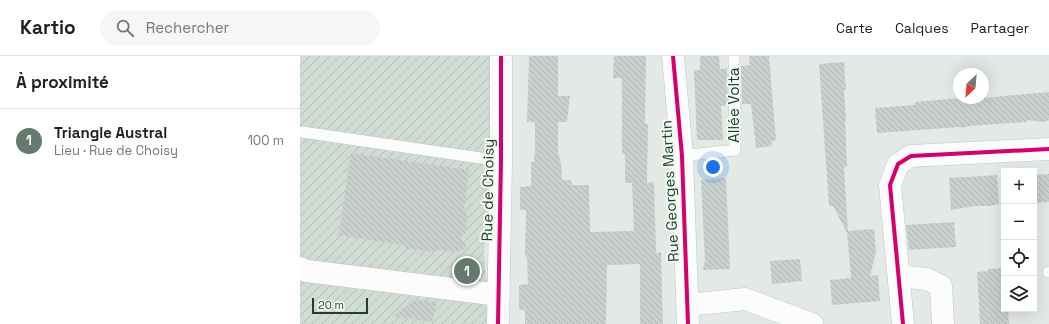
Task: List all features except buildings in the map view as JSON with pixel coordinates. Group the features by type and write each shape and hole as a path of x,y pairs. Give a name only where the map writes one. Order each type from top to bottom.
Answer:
{"street":[{"name":"Rue de Choisy","path":"498,324 501,56"},
{"name":"Rue Georges Martin","path":"673,56 682,156 688,314"},
{"path":"902,324 890,185 898,164 911,156 1049,149"},
{"path":"300,268 307,271 499,295"},
{"path":"899,276 927,279 941,286 943,324"},
{"path":"688,314 745,299 812,324"}],"lane":[{"name":"Allée Volta","path":"682,156 735,150 734,56"},
{"path":"302,132 501,161"}],"shaded area":[{"path":"300,56 502,56 484,254 491,324 300,324"}],"cycle path":[{"path":"498,324 501,56"},
{"path":"673,56 682,156 688,324"},
{"path":"903,324 890,185 898,164 911,156 1049,149"}],"place":[{"name":"Triangle Austral","path":"467,271"}]}
